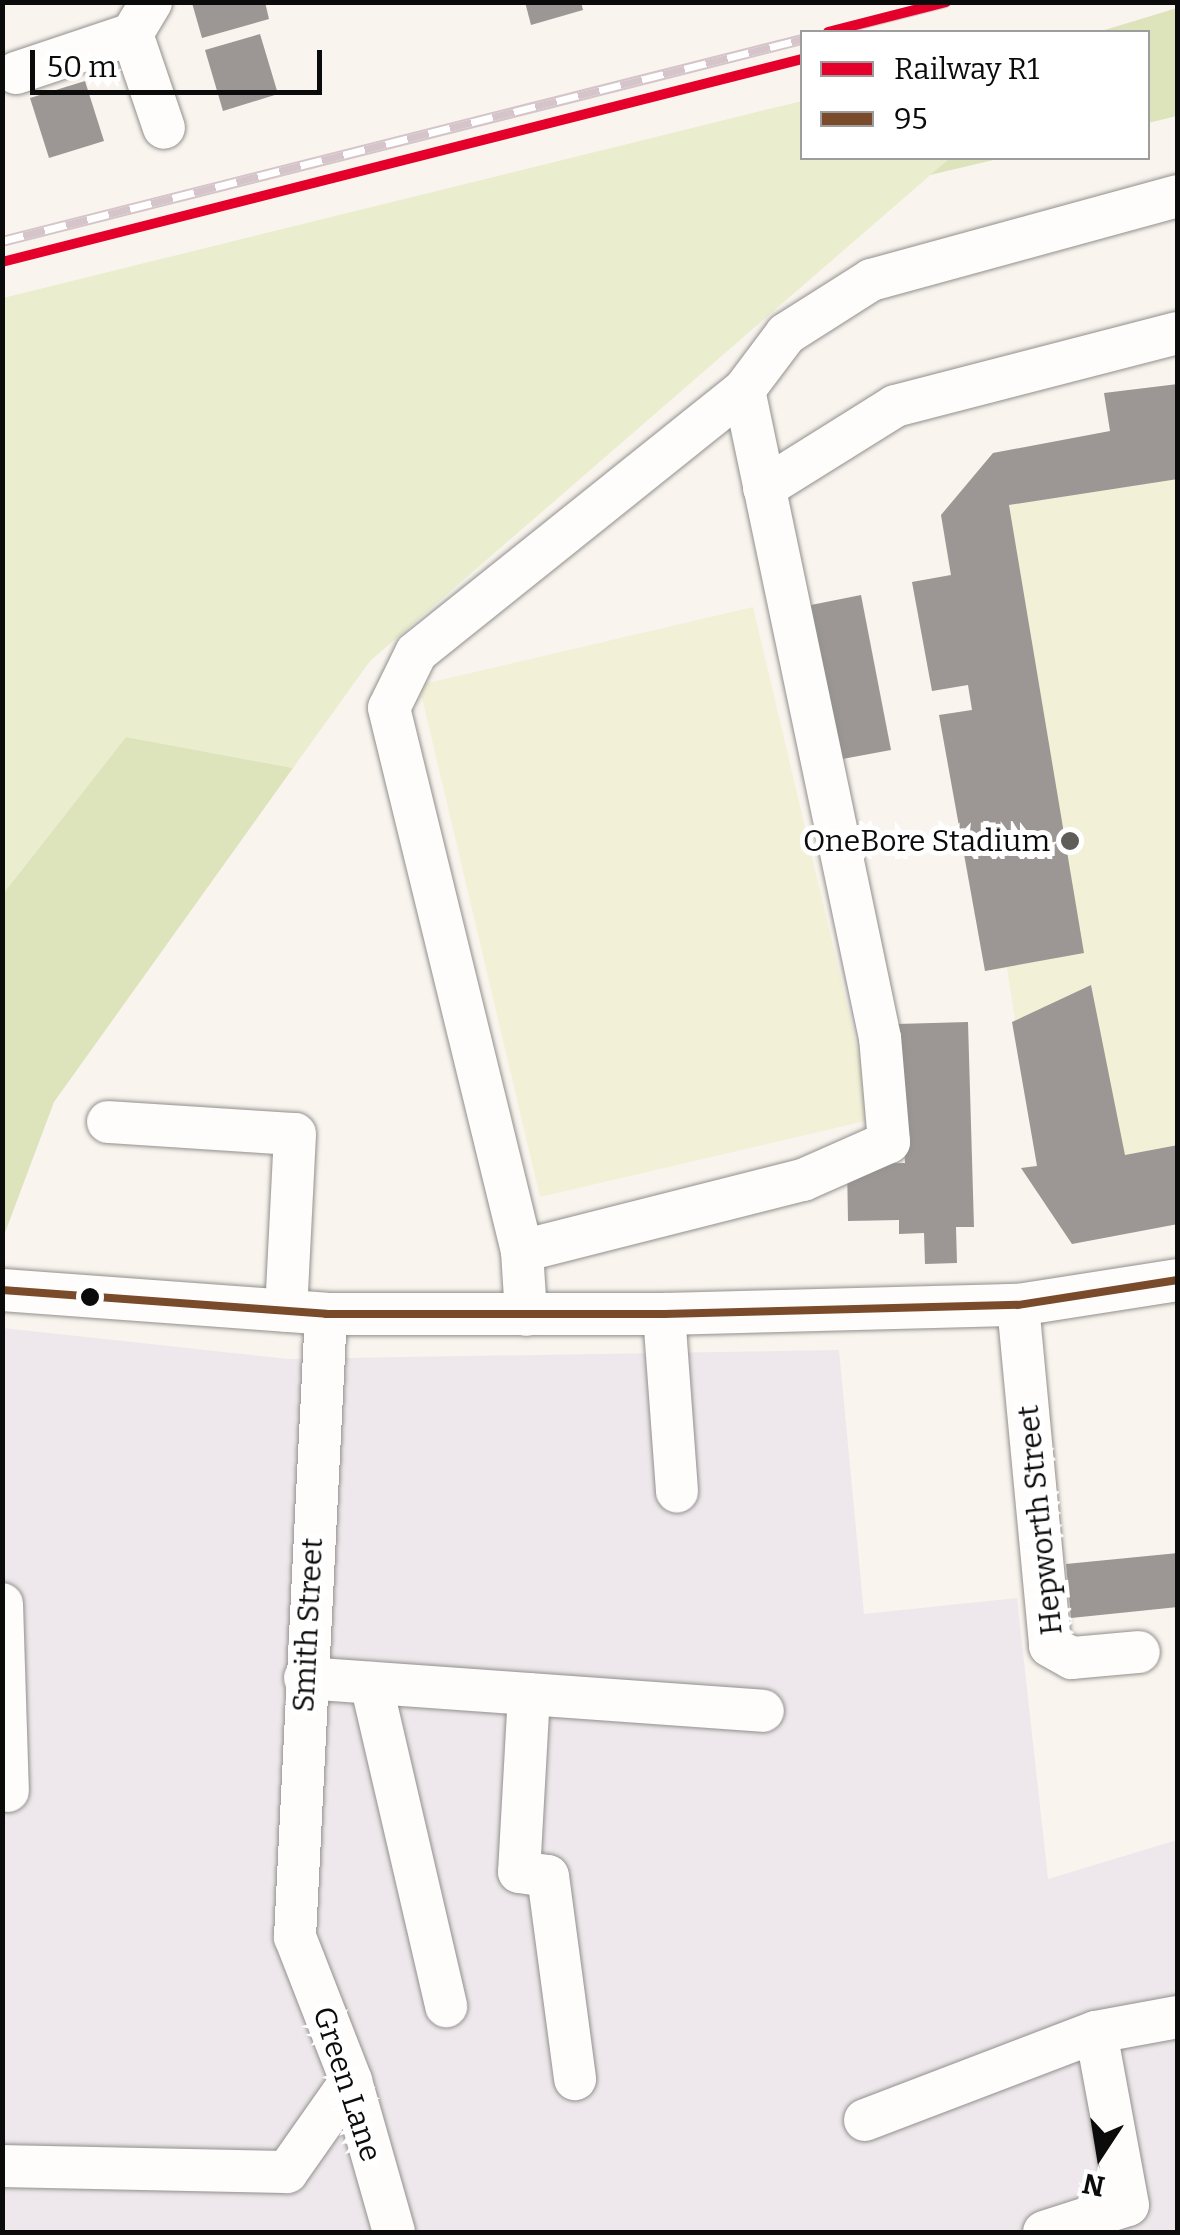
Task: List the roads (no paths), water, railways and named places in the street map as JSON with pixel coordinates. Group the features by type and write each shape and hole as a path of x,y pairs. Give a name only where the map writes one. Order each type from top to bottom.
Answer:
{"street":[{"path":"16,73 141,18 164,128"},
{"path":"526,1315 522,1251 390,708 416,653 744,390 786,334 872,280 1178,196"},
{"path":"764,488 894,406 1178,333"},
{"path":"522,1251 803,1180 889,1142 880,1038 744,390"},
{"name":"Smith Street","path":"108,1122 295,1134 306,1313 305,1678 296,1937"},
{"path":"2,1290 306,1313 664,1314 1018,1305 1178,1280"},
{"name":"Hepworth Street","path":"1018,1305 1050,1646 1072,1658 1139,1652"},
{"path":"664,1314 678,1492"},
{"path":"2,1604 8,1791"},
{"path":"305,1678 763,1711"},
{"path":"371,1683 446,2006"},
{"path":"529,1694 519,1872 548,1876 575,2079"},
{"name":"Green Lane","path":"296,1937 351,2080 394,2232"},
{"path":"865,2120 1096,2032 1178,2018"},
{"path":"1044,2232 1128,2205 1096,2032"},
{"path":"2,2166 287,2172 351,2080"}],"railway":[{"path":"836,30 946,2"},
{"path":"2,241 800,40"}],"rail line":[{"name":"R1","path":"836,30 946,2"},
{"name":"R1","path":"2,262 800,60"}],"place":[{"name":"OneBore Stadium","path":"1070,841"}]}
